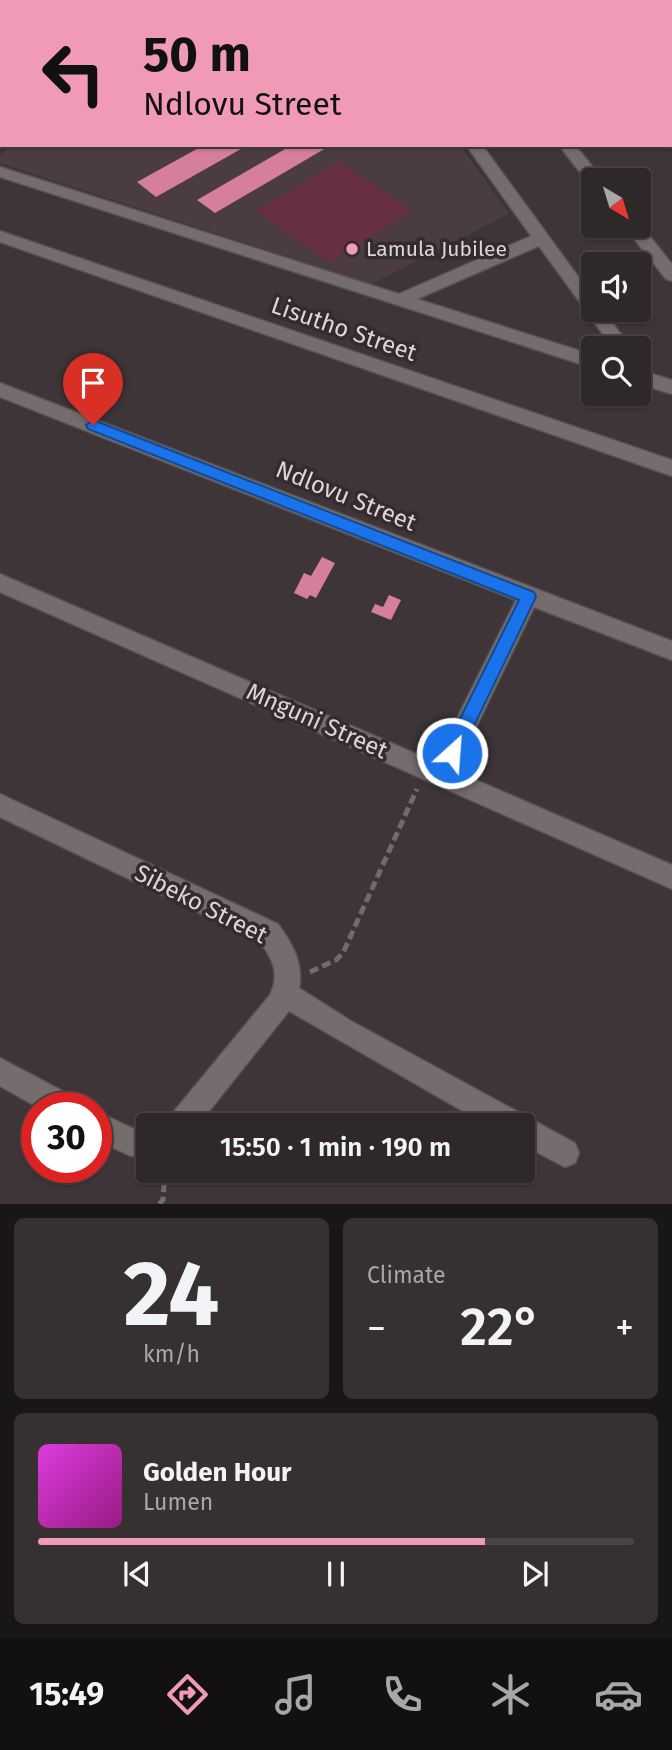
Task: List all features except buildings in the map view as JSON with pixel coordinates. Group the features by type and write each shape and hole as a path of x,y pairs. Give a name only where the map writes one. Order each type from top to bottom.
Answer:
{"street":[{"path":"475,147 581,291"},
{"path":"569,147 585,168"},
{"path":"0,172 581,358"},
{"name":"Lisutho Street","path":"0,236 672,468"},
{"path":"402,299 542,238"},
{"path":"642,238 672,275"},
{"path":"651,380 672,387"},
{"name":"Ndlovu Street","path":"0,390 210,469 528,597 672,651"},
{"name":"Mnguni Street","path":"0,583 672,877"},
{"path":"433,772 528,597"},
{"name":"Sibeko Street","path":"0,805 269,933 286,957 288,987"},
{"path":"190,1113 288,987 342,1030 492,1113"},
{"path":"0,1070 38,1092"},
{"path":"112,1131 136,1140"},
{"path":"535,1137 565,1153"}],"path":[{"path":"288,987 336,960 343,953 433,772"},
{"path":"159,1204 163,1200 164,1183"}],"shaded area":[{"name":"Lamula Jubilee","path":"9,147 461,147 509,214 371,284 0,163 0,156"},
{"path":"338,161 412,210 330,263 256,211"}],"place":[{"name":"Lamula Jubilee","path":"352,249"}],"route":[{"path":"93,425 210,469 528,597 452,753"}]}
